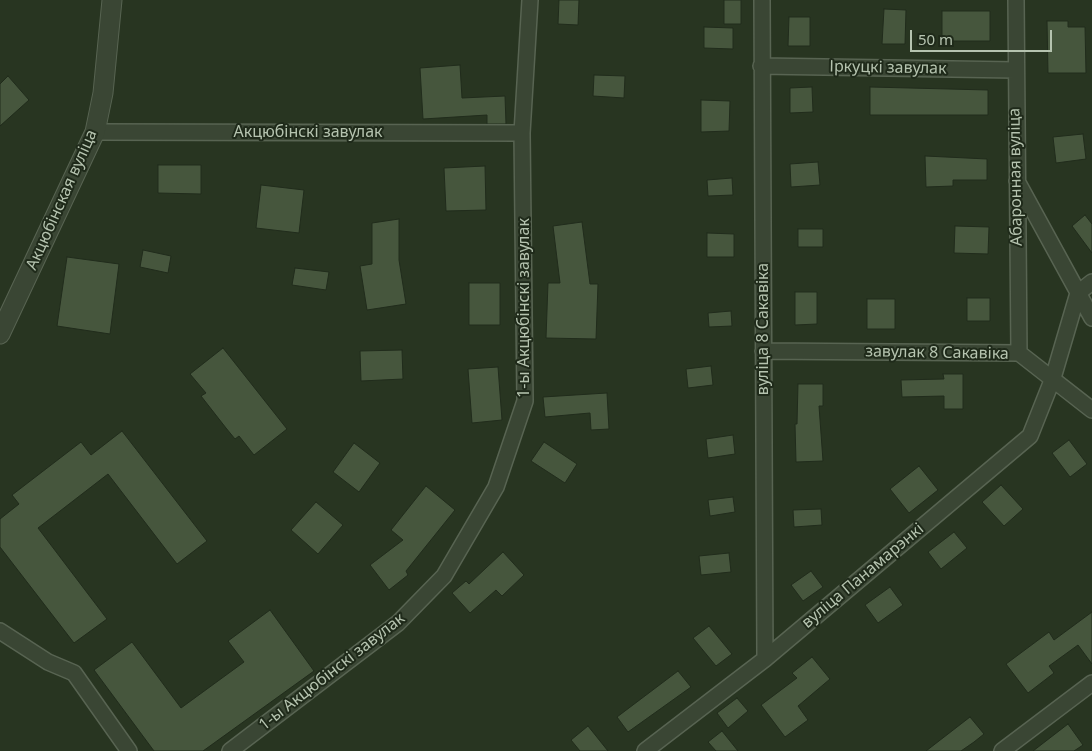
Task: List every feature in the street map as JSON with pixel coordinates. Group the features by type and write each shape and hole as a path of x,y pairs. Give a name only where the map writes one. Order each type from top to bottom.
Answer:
{"street":[{"name":"Акцюбінская вуліца","path":"0,334 94,132 103,93 112,0"},
{"name":"1-ы Акцюбінскі завулак","path":"230,751 398,623 444,576 496,487 525,401 522,133 530,0"},
{"name":"вуліца 8 Сакавіка","path":"762,0 765,659"},
{"name":"Абаронная вуліца","path":"1016,0 1015,70 1019,354"},
{"name":"Іркуцкі завулак","path":"761,66 1015,70"},
{"name":"Акцюбінскі завулак","path":"94,132 522,133"},
{"path":"1016,180 1092,318"},
{"path":"1078,293 1092,282"},
{"name":"вуліца Панамарэнкі","path":"645,751 765,659 1030,436 1053,378 1078,293"},
{"name":"завулак 8 Сакавіка","path":"763,350 1019,354 1053,378 1092,410"},
{"path":"0,631 48,662 74,673 129,751"},
{"path":"1002,751 1092,682"}],"building":[{"path":"559,0 579,0 578,25 558,24"},
{"path":"724,0 741,0 741,24 724,24"},
{"path":"884,9 906,10 905,44 882,44"},
{"path":"942,11 990,11 990,41 942,41"},
{"path":"789,17 810,17 810,46 788,46"},
{"path":"1047,21 1068,21 1068,27 1085,27 1086,73 1048,73"},
{"path":"704,27 733,28 733,49 704,48"},
{"path":"460,65 462,98 505,96 506,124 487,124 487,115 423,119 420,68"},
{"path":"594,75 625,76 624,98 593,96"},
{"path":"8,76 29,100 0,126 0,84"},
{"path":"812,87 813,112 790,113 790,88"},
{"path":"870,87 988,90 988,115 870,115"},
{"path":"701,100 730,101 729,131 701,132"},
{"path":"1083,134 1086,159 1056,163 1053,137"},
{"path":"925,156 987,159 987,180 953,180 953,186 926,187"},
{"path":"818,162 820,185 791,187 790,164"},
{"path":"158,165 201,165 201,194 158,193"},
{"path":"485,166 486,210 446,211 444,168"},
{"path":"732,178 733,195 708,196 707,180"},
{"path":"261,185 304,190 299,233 256,228"},
{"path":"1085,215 1092,224 1092,253 1072,226"},
{"path":"399,219 399,260 406,304 367,310 360,266 372,264 372,223"},
{"path":"582,222 590,284 598,284 596,339 546,338 548,283 560,283 553,226"},
{"path":"955,226 989,227 988,254 954,253"},
{"path":"798,229 823,229 823,247 798,247"},
{"path":"707,233 734,234 734,257 707,257"},
{"path":"143,250 171,256 168,273 140,267"},
{"path":"67,257 119,264 110,334 57,326"},
{"path":"295,268 329,272 326,290 292,285"},
{"path":"469,283 500,283 500,325 469,325"},
{"path":"795,292 817,292 817,324 795,325"},
{"path":"967,298 990,298 990,321 967,321"},
{"path":"867,299 895,299 895,329 867,329"},
{"path":"731,311 732,326 709,327 708,313"},
{"path":"223,348 287,429 254,455 239,436 235,439 226,428 201,396 206,393 190,374"},
{"path":"402,350 403,379 361,381 360,351"},
{"path":"711,366 713,385 688,388 686,369"},
{"path":"498,367 502,420 472,423 468,369"},
{"path":"943,374 963,374 963,409 944,409 944,396 902,397 901,380 944,379"},
{"path":"798,384 823,384 823,406 819,406 823,461 796,462 795,424 797,424"},
{"path":"607,393 609,429 591,430 590,413 545,417 543,397"},
{"path":"122,431 207,541 177,564 108,474 38,528 107,619 74,643 0,547 0,519 19,504 12,495 81,442 91,455"},
{"path":"733,435 735,454 708,458 706,439"},
{"path":"1069,440 1087,464 1070,477 1052,453"},
{"path":"544,442 577,464 565,483 531,461"},
{"path":"354,443 380,463 359,492 333,472"},
{"path":"919,466 938,490 909,513 890,489"},
{"path":"1001,485 1023,509 1004,526 982,502"},
{"path":"426,486 455,510 406,571 408,575 389,590 370,565 403,540 391,530"},
{"path":"733,497 735,512 710,516 708,500"},
{"path":"316,502 343,525 318,554 291,530"},
{"path":"821,509 822,525 794,527 793,510"},
{"path":"954,532 967,548 941,569 928,552"},
{"path":"503,552 524,575 502,596 496,590 470,613 452,593 466,581 469,584"},
{"path":"729,553 731,572 701,575 699,556"},
{"path":"811,571 823,587 803,601 791,585"},
{"path":"890,587 903,605 878,623 865,605"},
{"path":"270,610 314,671 203,751 154,751 94,670 132,642 181,708 244,662 228,641"},
{"path":"1092,612 1092,664 1078,645 1049,666 1054,673 1028,693 1006,664 1049,632 1054,640"},
{"path":"709,626 732,654 716,666 693,638"},
{"path":"812,657 830,679 798,706 808,720 785,737 761,705 797,678 792,673"},
{"path":"678,671 691,687 628,732 617,717"},
{"path":"737,698 748,711 728,728 717,713"},
{"path":"970,717 984,734 974,742 961,751 926,751"},
{"path":"1068,724 1083,745 1074,751 1033,751"},
{"path":"588,726 608,751 580,751 571,740"},
{"path":"722,731 738,751 716,751 708,742"}]}
